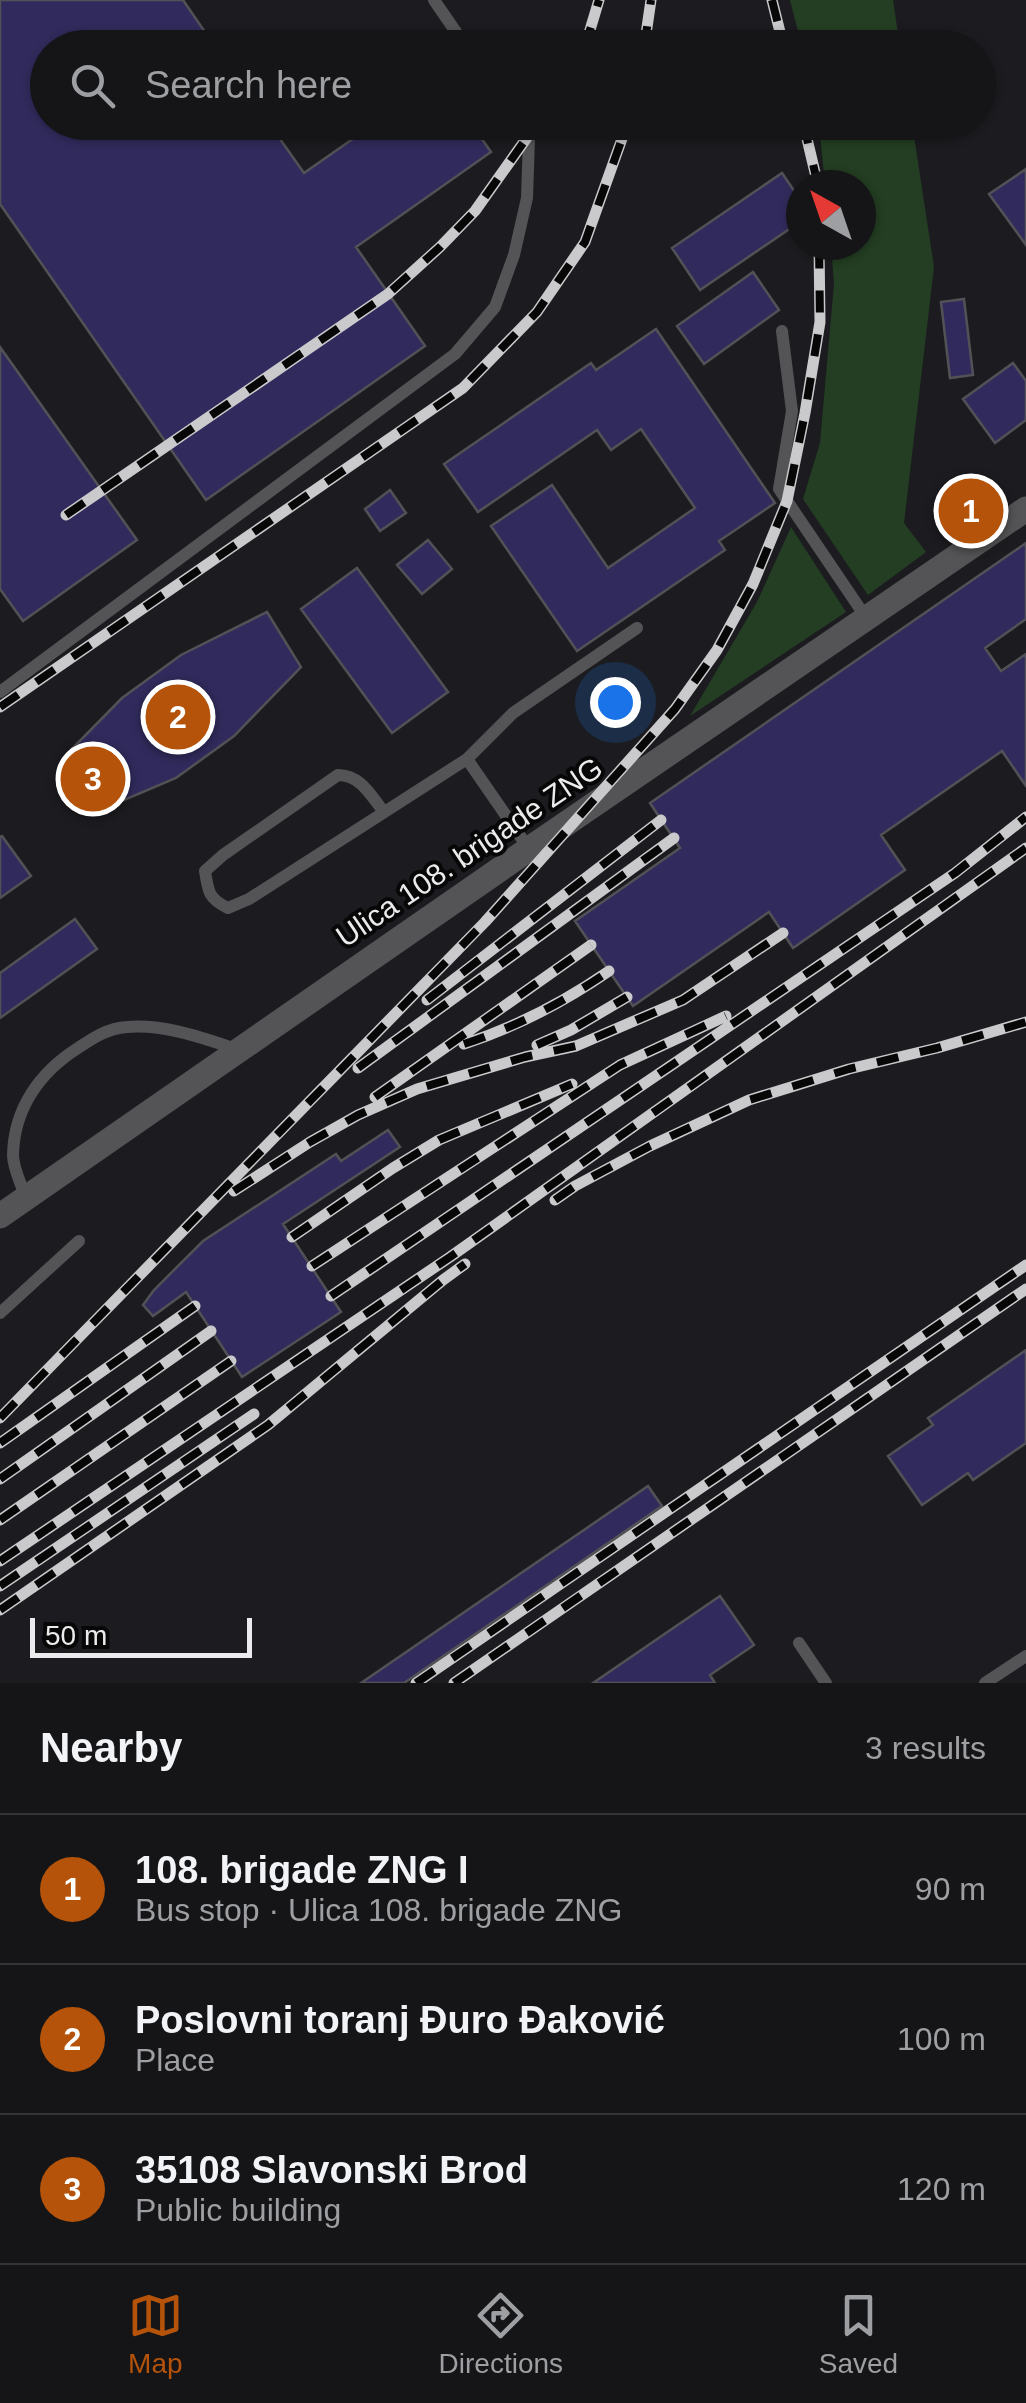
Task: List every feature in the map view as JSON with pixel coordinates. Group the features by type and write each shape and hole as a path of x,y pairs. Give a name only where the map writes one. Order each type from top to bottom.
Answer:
{"street":[{"name":"Ulica 108. brigade ZNG","path":"0,1216 1026,510"}],"lane":[{"path":"434,0 455,30"},
{"path":"0,692 455,354 494,307 514,256 527,198 529,140"},
{"path":"782,331 792,411 779,489 867,619"},
{"path":"384,812 351,775 338,776 223,855 205,872 214,902 228,908 250,899 467,760 513,712 637,628"},
{"path":"467,760 530,849"},
{"path":"26,1199 13,1159 16,1121 33,1088 60,1059 101,1033 125,1027 192,1034 239,1050"},
{"path":"0,1313 79,1240"},
{"path":"800,1643 826,1683"},
{"path":"986,1683 1026,1656"}],"green space":[{"path":"790,0 893,0 897,30 798,30"},
{"path":"821,140 915,140 934,267 904,523 926,552 868,595 803,499 820,443 834,284 832,260 876,260 876,170 824,170"},
{"path":"791,527 846,612 690,716 757,602"}],"building":[{"path":"0,0 183,0 204,30 30,30 30,140 281,140 304,173 351,140 483,140 491,152 356,247 425,346 206,500 0,204"},
{"path":"1026,169 1026,245 989,194"},
{"path":"782,173 786,179 786,231 700,290 672,248"},
{"path":"753,272 779,310 704,364 677,326"},
{"path":"964,299 973,375 950,378 941,302"},
{"path":"656,329 775,503 719,541 725,550 577,651 491,526 552,485 608,568 695,508 641,429 611,450 597,430 478,512 444,464 591,363 596,370"},
{"path":"0,347 137,540 23,621 0,589"},
{"path":"1013,363 1026,381 1026,420 995,443 963,399"},
{"path":"390,490 406,513 380,531 365,509"},
{"path":"428,540 452,569 422,594 397,565"},
{"path":"1026,543 1026,619 985,648 1001,671 1026,654 1026,786 1002,751 881,835 905,870 793,948 769,912 633,1006 575,921 680,848 650,803"},
{"path":"357,568 448,692 392,733 301,609"},
{"path":"267,612 301,667 234,736 176,778 103,809 65,756 122,698 181,655"},
{"path":"0,837 31,876 0,898"},
{"path":"75,919 97,949 0,1018 0,973"},
{"path":"388,1130 400,1147 283,1224 341,1312 242,1377 186,1292 153,1316 143,1305 203,1241 336,1154 341,1161"},
{"path":"1026,1350 1026,1443 973,1480 968,1473 922,1505 888,1456 933,1425 928,1418"},
{"path":"648,1486 662,1506 404,1683 361,1683"},
{"path":"720,1596 754,1645 710,1675 715,1683 593,1683"}],"railway":[{"path":"590,30 599,0"},
{"path":"647,30 651,0"},
{"path":"772,0 780,30"},
{"path":"66,515 388,294 475,211 525,140"},
{"path":"0,707 463,388 537,312 585,242 622,140"},
{"path":"807,140 814,170"},
{"path":"0,1418 485,922 675,709 717,650 753,584 787,501 820,322 819,260"},
{"path":"331,1296 955,873 1026,817"},
{"path":"427,1000 661,820"},
{"path":"358,1068 674,838"},
{"path":"0,1561 450,1257 1026,848"},
{"path":"234,1191 358,1115 417,1089 576,1046 683,1000 783,933"},
{"path":"375,1097 591,945"},
{"path":"464,1044 539,1013 609,971"},
{"path":"537,1045 627,997"},
{"path":"312,1266 620,1065 726,1016"},
{"path":"555,1200 650,1146 749,1100 1026,1022"},
{"path":"292,1237 439,1140 572,1084"},
{"path":"0,1610 268,1425 465,1264"},
{"path":"416,1683 1026,1265"},
{"path":"454,1683 1026,1289"},
{"path":"0,1443 195,1306"},
{"path":"0,1479 211,1331"},
{"path":"0,1520 231,1361"},
{"path":"0,1586 254,1414"}],"place":[{"name":"108. brigade ZNG I","path":"971,511"},
{"name":"Poslovni toranj Đuro Đaković","path":"178,717"},
{"name":"35108 Slavonski Brod","path":"93,779"}]}
